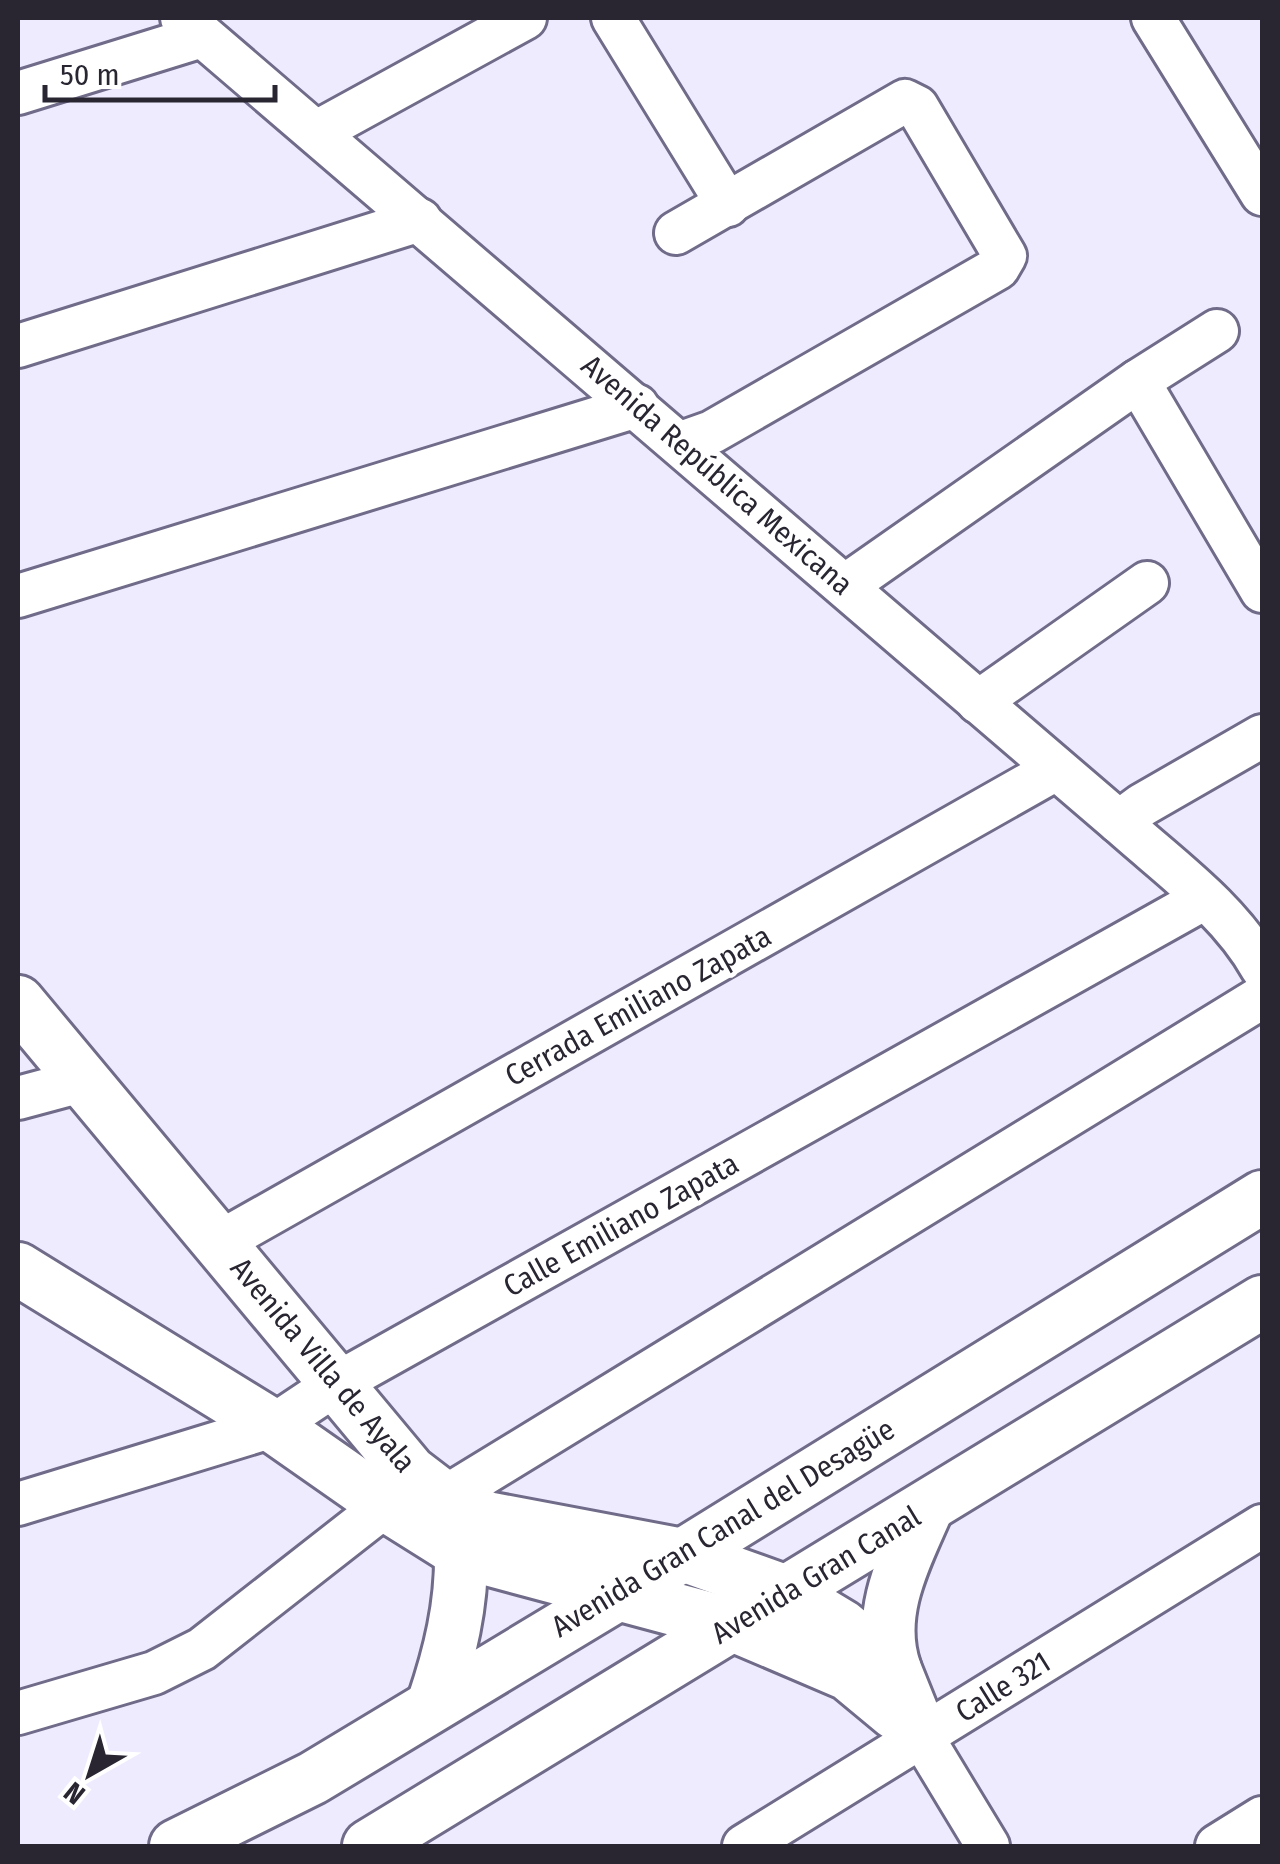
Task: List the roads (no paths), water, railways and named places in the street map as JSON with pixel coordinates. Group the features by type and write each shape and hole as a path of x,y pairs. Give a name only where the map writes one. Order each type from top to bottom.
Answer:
{"main road":[{"name":"Avenida Villa de Ayala","path":"18,1002 410,1472 444,1498 486,1518 683,1556 784,1591 842,1626 895,1670"},
{"name":"Avenida Gran Canal del Desagüe","path":"176,1846 313,1778 683,1556 1262,1196"},
{"name":"Avenida Villa de Ayala","path":"18,1269 273,1426 461,1552 733,1625 848,1674 922,1737"},
{"name":"Avenida Gran Canal","path":"370,1846 1262,1302"},
{"path":"922,1737 890,1655 888,1620 896,1581 927,1508"},
{"path":"433,1704 462,1588 461,1552"}],"street":[{"path":"317,132 524,18"},
{"path":"613,18 728,205"},
{"path":"1153,18 1262,194"},
{"path":"18,93 192,27"},
{"name":"Avenida República Mexicana","path":"192,27 638,406 1257,945"},
{"path":"676,234 905,101 917,107 1005,256 998,268 712,432 681,444"},
{"path":"18,346 420,220"},
{"path":"845,586 1138,381 1217,331"},
{"path":"1138,381 1262,591"},
{"path":"18,596 638,406"},
{"path":"978,702 1147,582"},
{"path":"1119,822 1262,736"},
{"name":"Cerrada Emiliano Zapata","path":"220,1242 1056,769"},
{"name":"Calle Emiliano Zapata","path":"18,1504 273,1426 336,1384 1204,898"},
{"path":"444,1498 1262,996"},
{"path":"18,1098 85,1080"},
{"path":"18,1713 154,1673 202,1648 386,1505"},
{"name":"Calle 321","path":"744,1846 1262,1526"},
{"path":"922,1737 988,1846"},
{"path":"1217,1846 1262,1818"}]}
